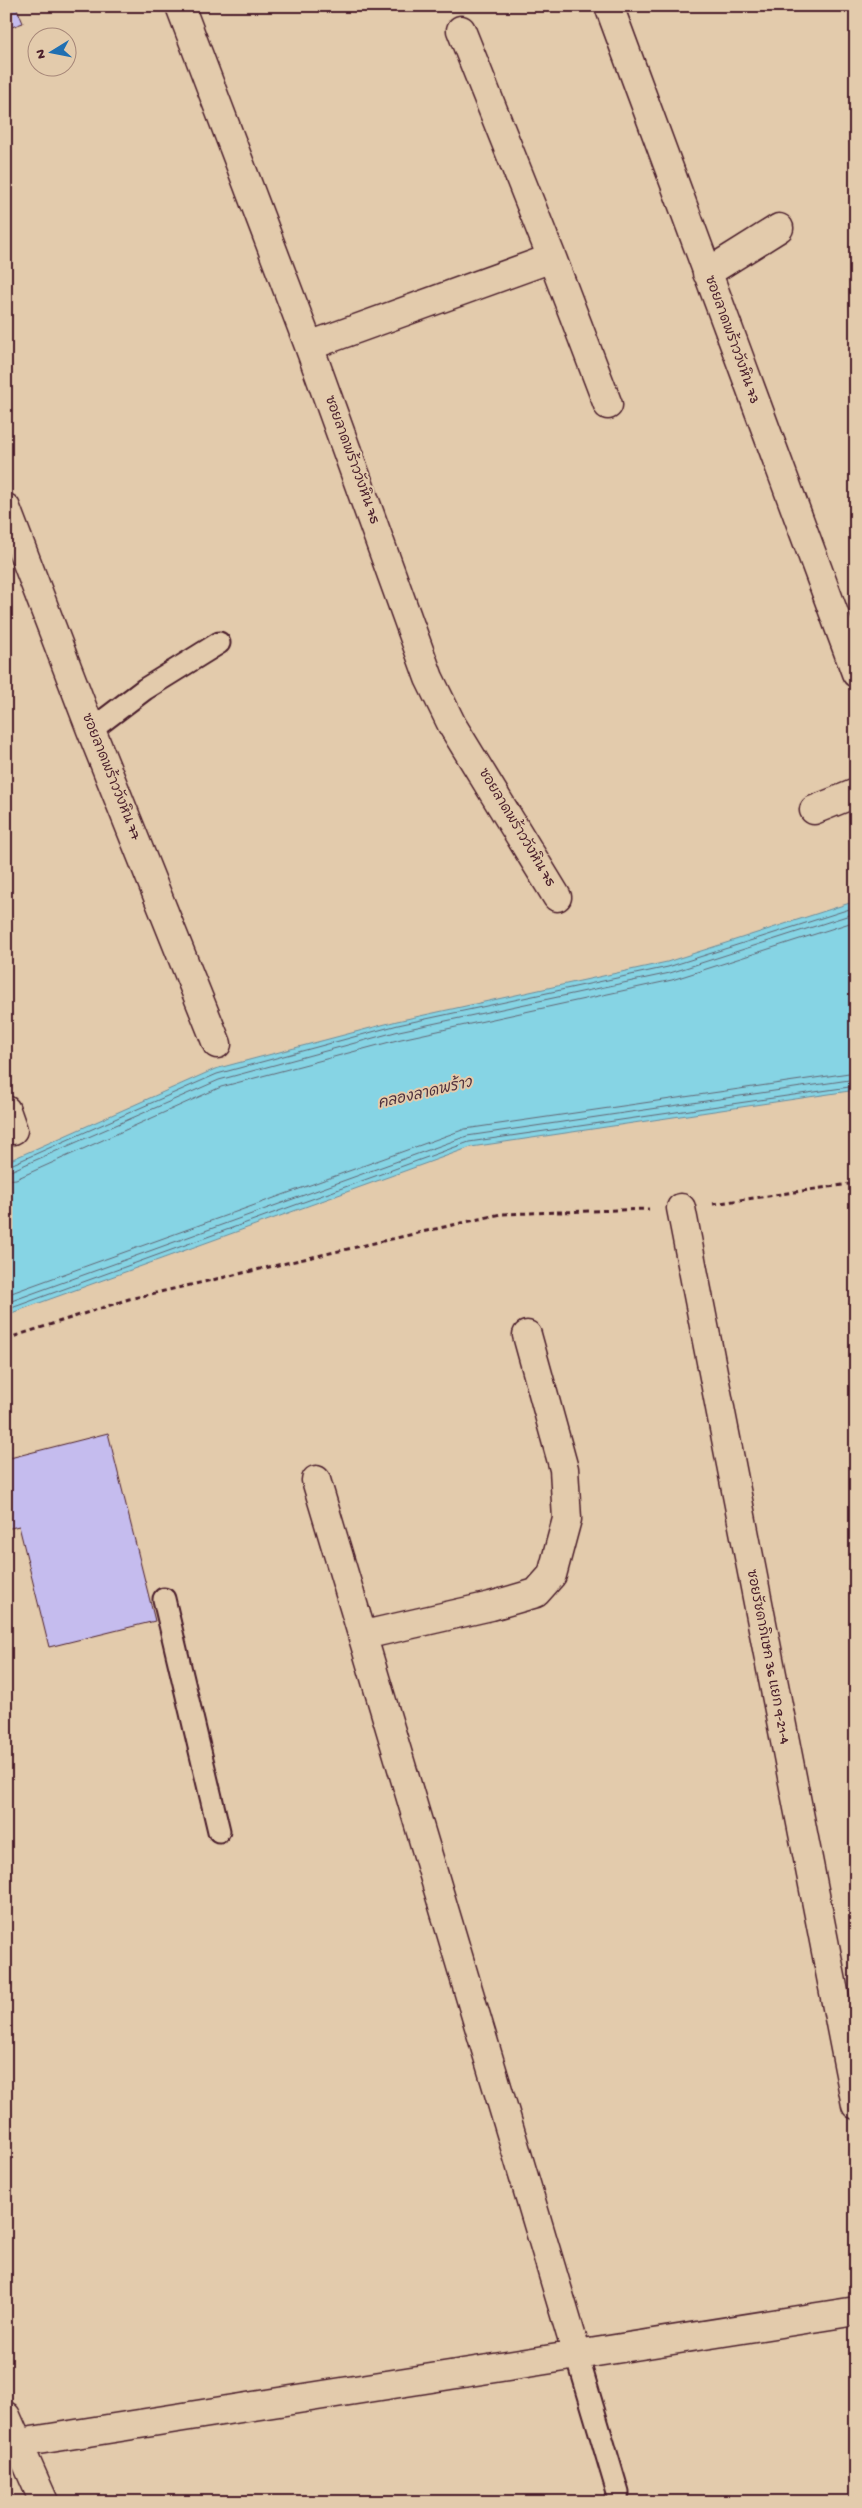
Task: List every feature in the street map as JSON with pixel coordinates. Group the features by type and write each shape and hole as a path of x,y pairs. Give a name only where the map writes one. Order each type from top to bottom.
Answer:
{"street":[{"name":"ซอยลาดพร้าววังหิน 75","path":"180,6 309,346 429,678 452,725 557,897"},
{"name":"ซอยลาดพร้าววังหิน 73","path":"609,6 856,674"},
{"path":"461,30 552,258 608,405"},
{"path":"707,273 779,228"},
{"path":"309,346 552,258"},
{"name":"ซอยลาดพร้าววังหิน 77","path":"7,514 217,1044"},
{"path":"814,810 856,793"},
{"name":"ซอยรัชดาภิเษก 36 แยก 9-21-4","path":"681,1208 856,2105"},
{"path":"364,1635 491,1606 536,1593 552,1575 567,1519 564,1469 527,1335"},
{"path":"316,1480 364,1635 577,2355"},
{"path":"19,2443 856,2311"},
{"path":"6,2416 44,2502"}],"lane":[{"path":"91,730 145,689 219,642"},
{"path":"164,1599 219,1831"},
{"path":"577,2355 618,2493"}],"path":[{"path":"6,1339 129,1300 501,1214 681,1208 856,1184"}],"water":[{"name":"คลองลาดพร้าว","path":"856,901 856,1090 471,1147 6,1315 6,1162 215,1069 397,1021 667,962"}],"building":[{"path":"6,6 16,6 23,23 6,29"},
{"path":"108,1433 155,1621 49,1647 19,1526 6,1529 6,1459"}]}
